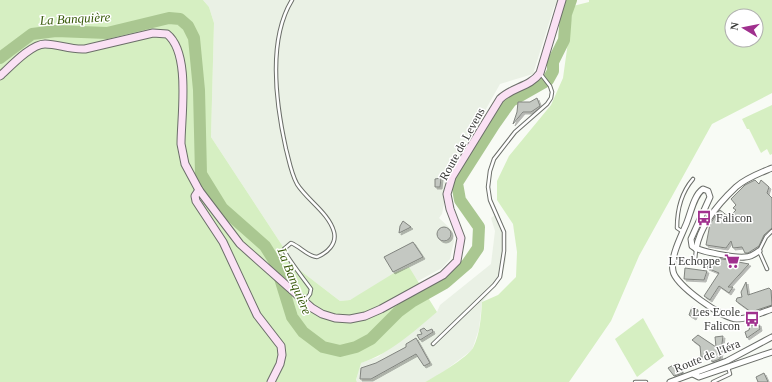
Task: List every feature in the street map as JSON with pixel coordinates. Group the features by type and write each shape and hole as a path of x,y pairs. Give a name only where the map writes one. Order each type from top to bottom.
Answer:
{"street":[{"path":"542,74 562,0"},
{"name":"Route de Levens","path":"0,76 28,52 40,45 45,44 75,49 153,33 167,34 177,46 181,71 181,144 183,154 188,172 199,190 240,244 298,296 322,314 335,318 350,319 366,316 443,275 457,261 461,238 450,209 447,194 452,177 500,99 506,93 535,80 542,74"},
{"path":"759,251 750,257 743,258 703,252 696,249 707,221 736,187 751,177 772,168"},
{"name":"Route de l'Iéra","path":"696,249 691,244 691,239 710,198 708,191 703,189 698,194 683,232 672,266 676,278 683,287 726,317 742,318 772,309"},
{"path":"199,190 195,199 223,242 257,315 281,346 282,355 280,364 271,382"},
{"name":"Route de l'Iéra","path":"670,382 727,361 772,337"},
{"path":"693,374 699,377 772,352"}],"lane":[{"path":"292,0 285,15 276,64 280,124 296,182 332,226 335,236 331,248 317,257 307,253 302,247 291,243 284,249 284,253 294,264 311,289 310,294 304,301"},
{"path":"433,344 494,285 500,277 504,251 504,232 490,200 488,187 490,171 494,159 515,132 547,104 551,98 552,92 550,86 542,74"},
{"path":"683,232 677,228 678,210 680,201 693,179"},
{"path":"767,269 759,251 766,237 772,231"},
{"path":"695,260 696,249"},
{"path":"713,382 730,374 728,367"},
{"path":"635,382 646,382"}],"shaded area":[{"path":"203,0 559,0 554,7 533,74 500,84 445,182 444,204 442,214 439,218 452,230 454,241 450,259 442,268 418,281 412,273 371,289 350,300 340,301 297,268 211,137 214,23 209,7"},
{"path":"498,213 505,231 506,259 502,278 482,302 479,329 472,350 439,375 425,382 357,382 360,363 378,357 437,312 440,305 491,264 495,231 491,218"}],"green space":[{"path":"0,0 203,0 209,7 214,23 211,137 297,268 340,301 350,300 394,273 409,267 437,312 392,348 361,363 356,380 357,382 0,382"},
{"path":"589,0 772,0 772,93 712,124 639,256 611,321 569,382 425,382 470,352 479,332 482,302 498,295 516,277 517,252 513,224 497,200 497,181 509,156 551,105 563,78 573,6 589,2"},
{"path":"772,105 772,154 770,155 767,149 761,153 749,129 747,129 742,119"},
{"path":"643,318 664,356 637,377 615,339"}],"building":[{"path":"537,98 540,106 531,112 523,112 513,124 517,112 518,102 530,102"},
{"path":"441,178 440,187 435,187 435,179"},
{"path":"755,180 759,184 761,180 769,187 767,193 772,198 772,228 764,235 759,246 748,253 745,253 742,247 733,248 731,241 726,248 706,245 710,224 718,212 720,210 729,217 736,210 733,208 736,205 731,199 745,185"},
{"path":"403,221 411,227 399,233 400,226"},
{"path":"444,227 449,229 451,234 449,239 444,241 439,239 437,234 439,229"},
{"path":"413,242 423,257 393,272 384,257"},
{"path":"717,258 749,264 728,287 733,287 729,293 719,286 710,300 704,296 719,273 707,268 711,259 715,261"},
{"path":"685,268 707,271 704,280 684,279"},
{"path":"746,282 748,295 769,288 771,290 772,305 751,312 736,301 737,298 742,297 741,292"},
{"path":"692,307 698,310 694,318 689,315"},
{"path":"759,324 760,329 747,338 745,332 749,330 750,326"},
{"path":"424,328 427,331 432,329 433,332 420,340 417,335 422,334 420,330"},
{"path":"698,335 716,347 715,337 723,336 720,359 712,362 711,356 701,357 700,346 692,340"},
{"path":"416,338 430,363 424,366 416,354 371,379 360,379 361,368 376,363 406,347 406,344"},
{"path":"677,363 683,373 674,376 668,368"},
{"path":"764,373 768,382 758,382 756,377"}],"waterway":[{"name":"La Banquière","path":"0,58 32,34 56,31 107,33 169,18 180,19 188,26 194,38 199,90 201,174 222,208 265,246 275,262 292,317 303,332 323,347 340,351 356,347 371,339 398,312 413,301 445,283 467,264 478,248 479,227 460,200 457,183 511,101 548,80 553,71 553,62 564,40 566,14 571,0"}],"place":[{"name":"Falicon","path":"704,218"},
{"name":"L'Echoppe","path":"732,261"},
{"name":"Les Ecole Falicon","path":"752,319"}]}
